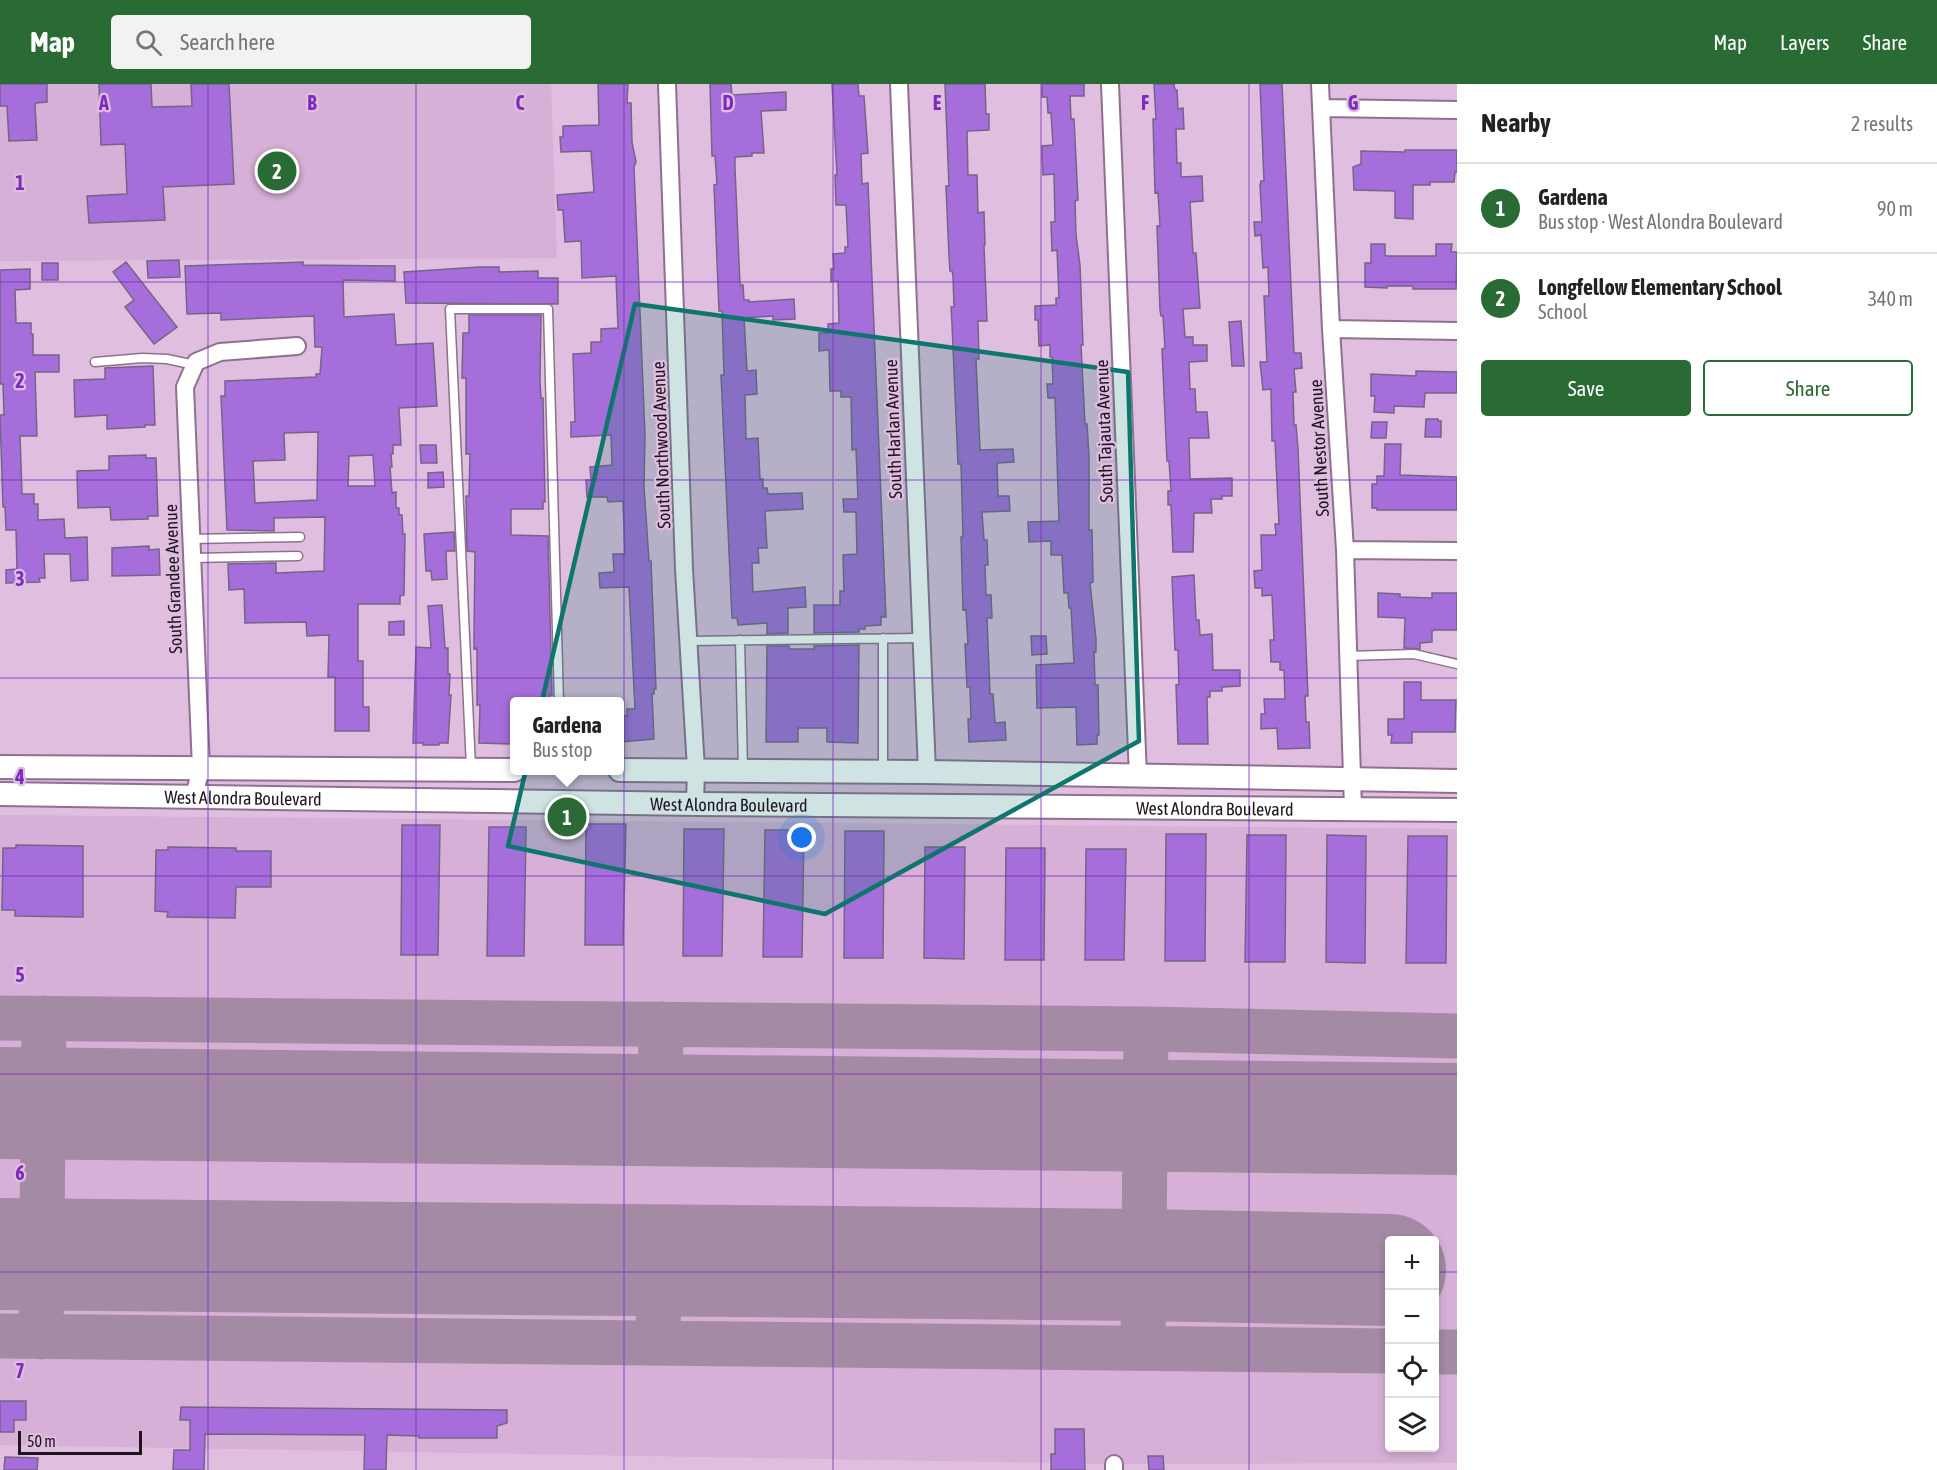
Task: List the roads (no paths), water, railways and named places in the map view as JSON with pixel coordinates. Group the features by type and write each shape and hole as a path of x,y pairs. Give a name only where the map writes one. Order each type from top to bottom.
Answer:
{"main road":[{"name":"West Alondra Boulevard","path":"0,767 510,770"},
{"name":"West Alondra Boulevard","path":"624,770 927,772 1457,781"},
{"name":"West Alondra Boulevard","path":"0,794 695,804 1457,810"}],"street":[{"name":"South Northwood Avenue","path":"667,84 688,641 696,769 695,804"},
{"name":"South Harlan Avenue","path":"899,84 927,772"},
{"name":"South Tajauta Avenue","path":"1110,84 1138,777"},
{"name":"South Nestor Avenue","path":"1320,84 1331,329 1345,550 1353,809"},
{"path":"1321,108 1457,110"},
{"path":"1331,329 1457,331"},
{"path":"196,363 220,352 297,346"},
{"name":"South Grandee Avenue","path":"194,796 201,768 185,387 196,363"},
{"path":"1345,550 1457,551"}],"lane":[{"path":"471,771 450,309 548,309 559,697"},
{"path":"95,362 142,358 196,363"},
{"path":"191,539 300,537"},
{"path":"192,558 298,556"},
{"path":"883,638 884,772"},
{"path":"688,641 921,638"},
{"path":"740,640 743,770"},
{"path":"1347,656 1414,654 1457,664"}],"place":[{"name":"Longfellow Elementary School","path":"277,171"},
{"name":"Gardena","path":"567,817"}]}
